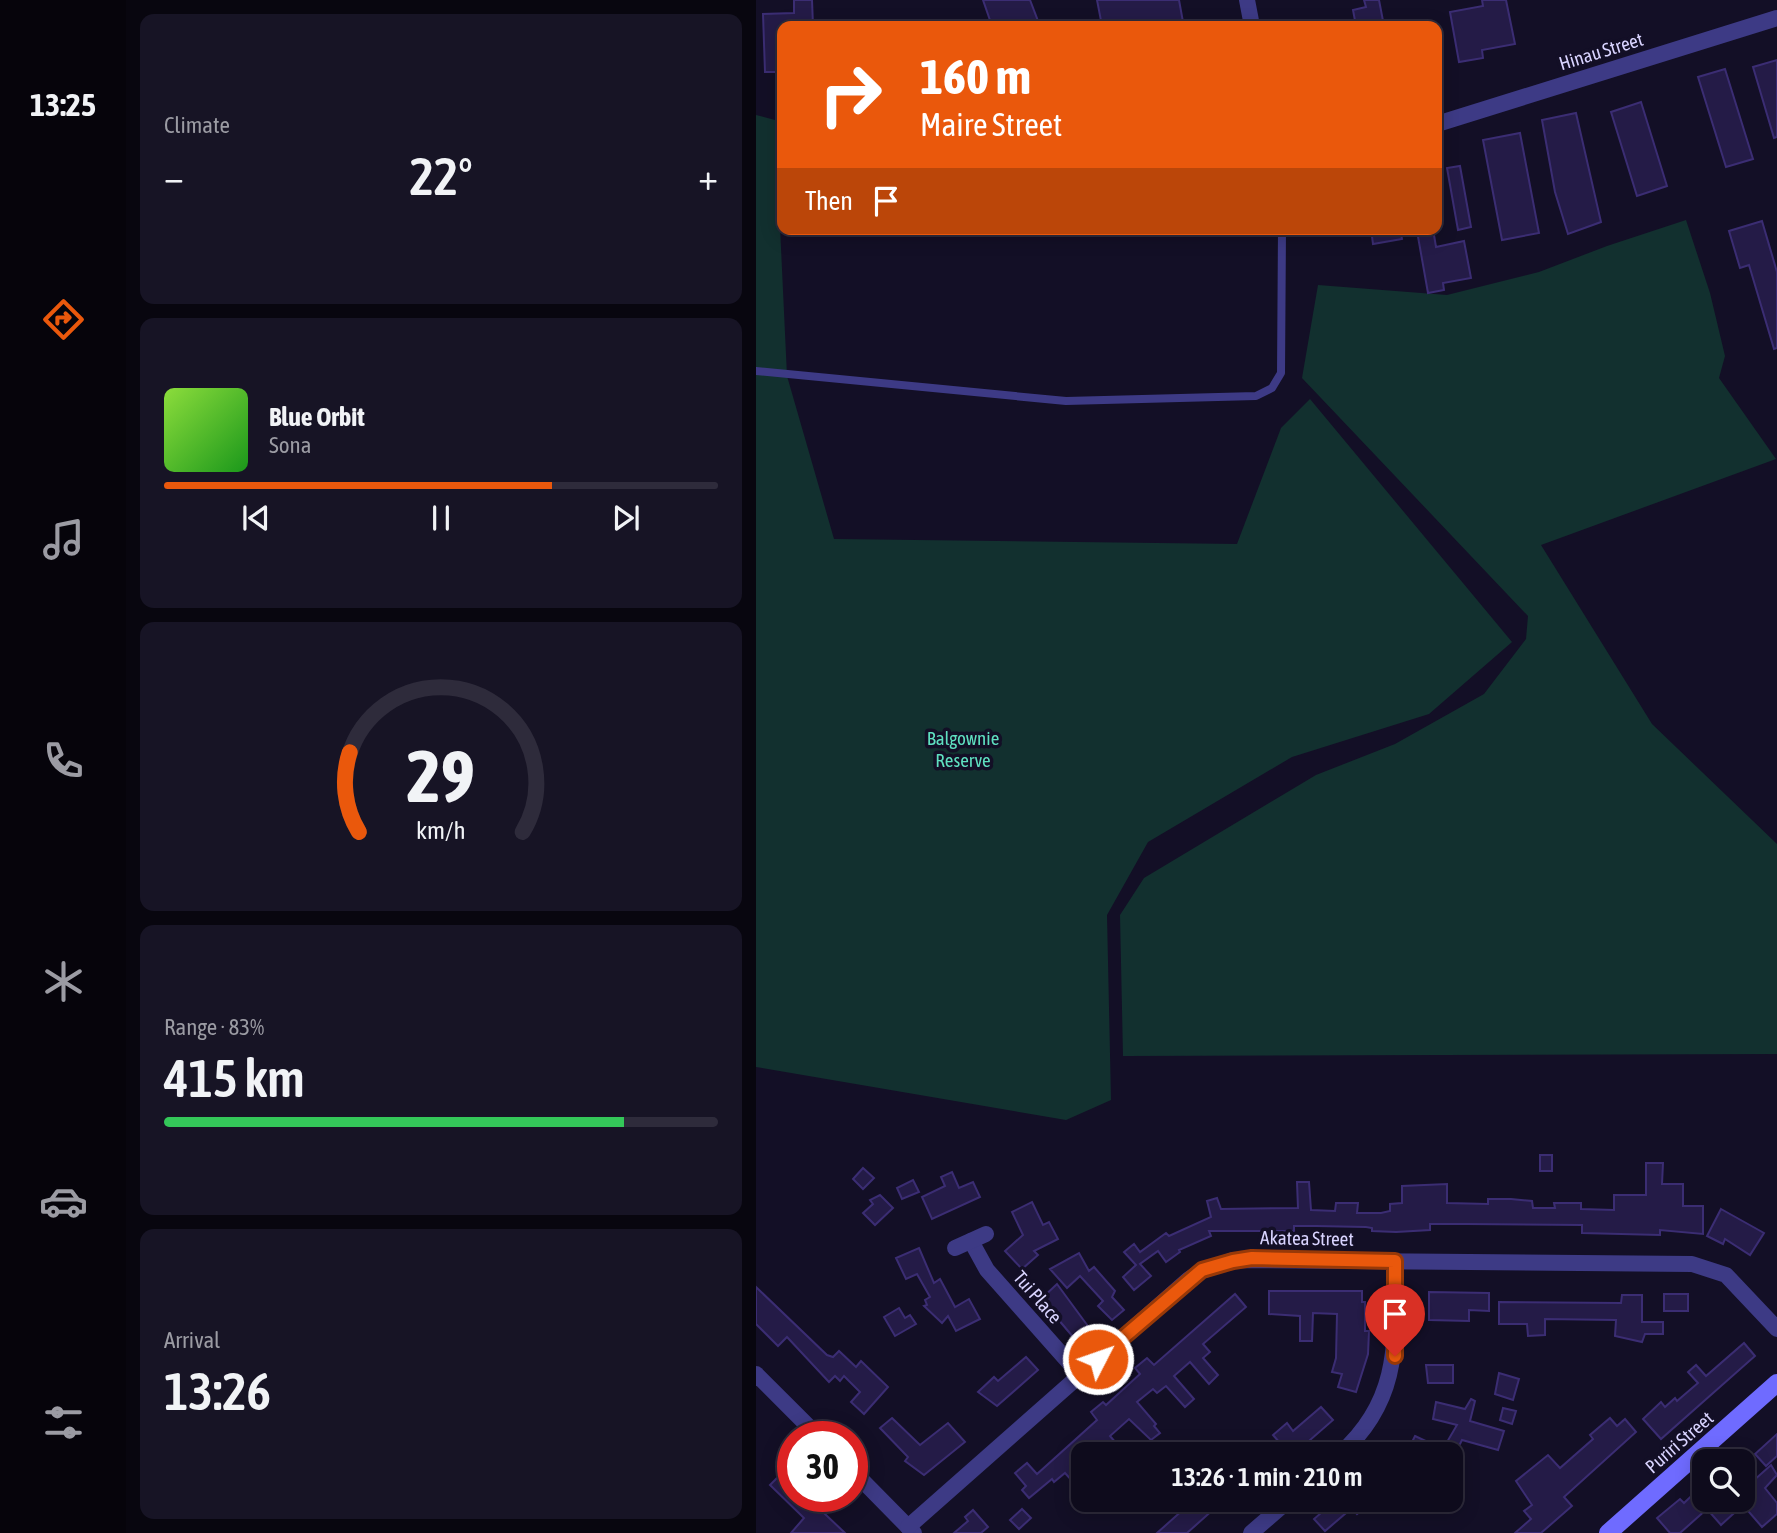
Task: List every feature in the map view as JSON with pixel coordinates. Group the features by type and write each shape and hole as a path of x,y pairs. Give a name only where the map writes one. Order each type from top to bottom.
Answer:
{"main road":[{"name":"Puriri Street","path":"1608,1533 1777,1383"}],"street":[{"path":"1247,0 1251,21"},
{"name":"Hinau Street","path":"1442,122 1777,18"},
{"name":"Tui Place","path":"986,1234 963,1245 1080,1375"},
{"name":"Akatea Street","path":"911,1530 1189,1279 1216,1265 1252,1258 1692,1264 1726,1275 1777,1329"},
{"path":"1353,1442 1375,1416 1390,1380 1395,1356 1395,1261"},
{"path":"756,1374 803,1421"},
{"path":"868,1486 911,1530"},
{"path":"1251,1533 1275,1512"}],"lane":[{"path":"756,371 1066,401 1256,396 1272,388 1281,373 1282,235"}],"green space":[{"name":"Balgownie Reserve","path":"756,115 775,120 777,235 780,235 787,376 834,539 1237,544 1281,428 1310,399 1512,642 1429,714 1292,757 1148,842 1107,915 1111,1100 1066,1120 756,1067"},
{"path":"1686,220 1710,293 1725,356 1719,378 1776,459 1541,545 1652,724 1777,844 1777,1054 1123,1056 1120,915 1144,878 1316,775 1395,744 1484,694 1526,639 1528,616 1302,378 1318,285 1447,295 1539,272"}],"building":[{"path":"794,0 812,0 813,21 777,21 777,72 765,72 763,14 794,13"},
{"path":"983,0 1030,0 1038,21 990,21"},
{"path":"1097,0 1179,0 1183,21 1101,21"},
{"path":"1364,0 1379,0 1383,21 1355,21 1353,10 1366,7"},
{"path":"1482,0 1506,0 1515,44 1482,50 1483,58 1459,62 1450,12 1483,6"},
{"path":"1777,60 1777,137 1774,138 1753,67"},
{"path":"1725,69 1753,159 1726,167 1698,77"},
{"path":"1641,102 1667,186 1637,196 1611,112"},
{"path":"1576,113 1601,222 1568,234 1555,192 1542,120"},
{"path":"1520,133 1539,233 1502,240 1483,140"},
{"path":"1460,166 1471,227 1458,230 1447,168"},
{"path":"1762,221 1777,272 1777,348 1774,349 1749,265 1740,268 1729,231"},
{"path":"1372,235 1401,235 1402,239 1373,244"},
{"path":"1418,235 1434,235 1436,247 1464,241 1471,278 1443,283 1444,290 1428,293"},
{"path":"1540,1155 1552,1155 1552,1171 1540,1171"},
{"path":"1646,1163 1663,1163 1662,1184 1683,1184 1683,1206 1703,1206 1703,1234 1660,1230 1660,1235 1582,1233 1582,1225 1466,1224 1430,1224 1430,1230 1396,1232 1372,1231 1372,1228 1366,1227 1316,1226 1294,1226 1294,1231 1209,1231 1211,1236 1179,1250 1180,1252 1166,1262 1158,1251 1140,1264 1151,1276 1134,1290 1123,1277 1136,1265 1124,1252 1134,1244 1140,1252 1166,1233 1169,1236 1211,1217 1207,1201 1217,1198 1221,1209 1298,1208 1297,1182 1309,1182 1311,1210 1335,1211 1336,1203 1358,1203 1357,1213 1381,1213 1390,1211 1390,1204 1402,1203 1402,1186 1447,1184 1447,1203 1488,1204 1488,1199 1511,1199 1532,1201 1533,1208 1555,1208 1554,1203 1581,1203 1581,1209 1614,1210 1614,1195 1646,1195"},
{"path":"863,1168 874,1178 863,1189 853,1179"},
{"path":"952,1172 959,1188 973,1182 980,1197 932,1219 922,1197 945,1186 941,1177"},
{"path":"913,1180 919,1192 902,1199 897,1188"},
{"path":"880,1195 893,1208 875,1225 863,1213 873,1204 870,1200"},
{"path":"1032,1202 1043,1225 1049,1222 1058,1239 1034,1251 1038,1255 1022,1269 1005,1251 1023,1235 1012,1212"},
{"path":"1721,1209 1764,1233 1750,1255 1725,1239 1723,1244 1707,1236"},
{"path":"919,1248 934,1283 940,1279 955,1307 969,1299 980,1319 956,1331 948,1316 942,1323 924,1306 927,1305 925,1300 930,1297 917,1274 906,1279 896,1258"},
{"path":"1079,1253 1089,1271 1094,1267 1115,1291 1112,1297 1124,1310 1112,1320 1098,1306 1103,1301 1080,1276 1067,1288 1050,1269"},
{"path":"1057,1284 1093,1333 1079,1344 1041,1299"},
{"path":"756,1287 827,1355 833,1357 839,1351 856,1367 861,1361 888,1387 864,1414 851,1402 860,1392 844,1376 840,1381 835,1376 829,1382 787,1337 778,1346 756,1324"},
{"path":"1269,1291 1362,1291 1362,1302 1365,1302 1365,1331 1369,1331 1368,1354 1356,1392 1338,1387 1342,1374 1332,1372 1336,1358 1337,1314 1313,1313 1312,1341 1300,1341 1300,1316 1269,1314"},
{"path":"1429,1292 1489,1293 1489,1311 1469,1310 1469,1321 1429,1320"},
{"path":"1235,1294 1246,1307 1203,1344 1210,1352 1203,1358 1218,1375 1209,1384 1190,1362 1174,1376 1194,1399 1185,1407 1166,1386 1157,1393 1153,1389 1137,1402 1156,1424 1154,1426 1160,1433 1151,1440 1129,1419 1110,1436 1115,1442 1073,1442 1097,1420 1091,1412 1103,1402 1106,1405 1140,1374 1135,1368 1147,1358 1154,1365"},
{"path":"1664,1294 1688,1294 1688,1311 1664,1311"},
{"path":"1622,1295 1642,1295 1642,1322 1663,1322 1663,1334 1645,1334 1642,1342 1615,1336 1616,1320 1545,1319 1545,1335 1528,1336 1527,1324 1499,1324 1499,1302 1621,1303"},
{"path":"899,1308 905,1318 910,1315 916,1324 895,1336 884,1317"},
{"path":"1744,1343 1755,1356 1661,1439 1643,1419 1661,1402 1665,1407 1675,1398 1677,1401 1698,1383 1688,1372 1696,1365 1706,1376"},
{"path":"1026,1357 1038,1370 997,1406 978,1392 994,1377 998,1381"},
{"path":"1426,1365 1453,1365 1453,1383 1428,1383"},
{"path":"1499,1373 1519,1379 1513,1400 1495,1394"},
{"path":"1471,1399 1475,1401 1470,1421 1504,1431 1498,1450 1462,1440 1447,1442 1457,1425 1433,1419 1436,1402 1465,1409"},
{"path":"1321,1407 1333,1420 1308,1442 1279,1442 1273,1435 1287,1423 1293,1431"},
{"path":"1503,1408 1516,1411 1512,1424 1500,1420"},
{"path":"892,1418 920,1445 948,1423 965,1442 924,1475 905,1461 908,1457 880,1428"},
{"path":"1610,1418 1617,1426 1625,1419 1636,1432 1564,1497 1572,1506 1541,1533 1515,1533 1531,1519 1524,1511 1532,1505 1516,1481 1548,1455 1560,1468 1593,1439 1590,1435"},
{"path":"1777,1434 1777,1456 1766,1466 1755,1454"},
{"path":"1415,1436 1428,1442 1412,1442"},
{"path":"1071,1443 1071,1480 1065,1473 1054,1482 1052,1479 1029,1498 1022,1490 1026,1486 1015,1473 1027,1463 1037,1474"},
{"path":"1771,1465 1777,1475 1765,1488 1777,1503 1777,1514 1762,1527 1749,1512 1755,1512 1755,1479"},
{"path":"777,1478 777,1492 770,1485"},
{"path":"1692,1495 1692,1512 1704,1512 1680,1533 1670,1533 1657,1518 1680,1499 1684,1503"},
{"path":"1022,1509 1031,1518 1019,1529 1010,1520"},
{"path":"973,1510 988,1527 981,1533 954,1533 968,1521 965,1517"},
{"path":"798,1512 823,1512 845,1533 791,1533 804,1518"},
{"path":"1181,1512 1211,1512 1187,1533 1157,1533"},
{"path":"1322,1512 1347,1512 1325,1531 1314,1519"},
{"path":"1710,1512 1735,1512 1721,1525"}],"route":[{"path":"1098,1359 1202,1270 1252,1258 1395,1261 1395,1356"}]}
